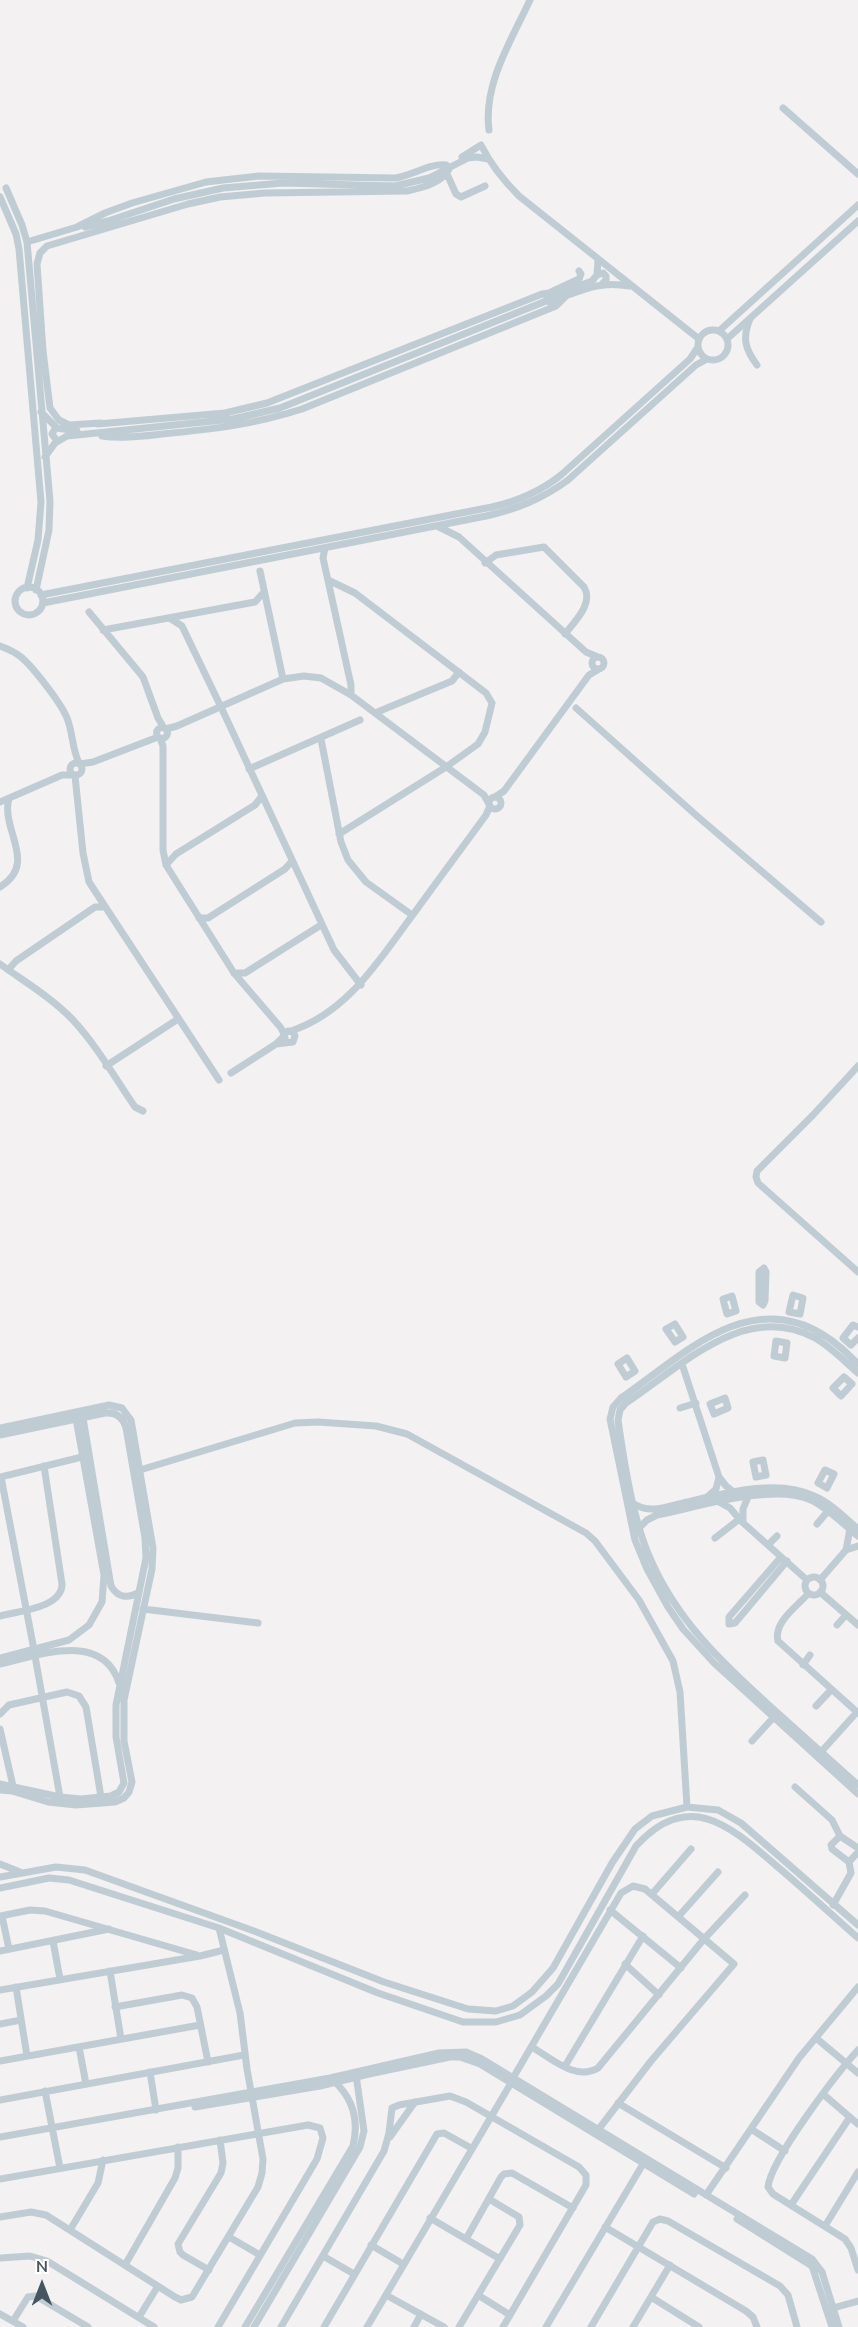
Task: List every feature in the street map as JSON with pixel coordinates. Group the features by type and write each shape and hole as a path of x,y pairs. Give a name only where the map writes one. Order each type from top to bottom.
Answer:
{"street":[{"path":"489,130 487,110 492,87 499,65 530,0"},
{"path":"783,108 858,174"},
{"path":"233,419 73,425 62,422 54,414 50,405 42,342 37,260 44,248 77,227 123,206 164,192 232,178 280,176 429,185 479,144 500,177 519,196 699,343 701,354 707,358 715,360 723,356 728,348 727,339 719,331"},
{"path":"77,227 119,218 183,197 240,186 283,183 376,186 406,184 422,180 472,158 488,159"},
{"path":"27,242 55,239 188,204 228,196 406,184 438,164 447,169 456,194 461,197 485,186"},
{"path":"6,188 27,242 45,457 45,494 40,531 27,588"},
{"path":"0,197 16,234 20,258 49,530 39,592 43,603"},
{"path":"707,358 698,363 568,480 515,509 43,603 33,614 27,615 16,606 16,597 19,592 27,588 39,592 492,507 546,491 690,360 707,331 719,331 858,205"},
{"path":"93,219 119,218"},
{"path":"727,339 858,221"},
{"path":"16,234 25,232"},
{"path":"597,275 598,260"},
{"path":"450,341 579,279 581,274 579,271"},
{"path":"45,457 57,441 67,436 93,432 109,437 148,435 233,419 299,401 546,301 549,302 589,283 597,275 603,273 606,280 602,284"},
{"path":"551,292 563,295 602,284 631,287"},
{"path":"450,341 556,306 563,295"},
{"path":"751,316 744,341 748,354 757,365"},
{"path":"35,334 42,342"},
{"path":"41,412 56,427 68,431 93,432 116,432 118,429 233,419"},
{"path":"93,432 102,423"},
{"path":"56,427 52,434 57,441"},
{"path":"459,537 466,520"},
{"path":"436,526 459,537 485,563 586,652 594,661 595,668 599,669 589,675"},
{"path":"485,563 496,555 537,547 548,550 584,587 587,594 586,605 566,634"},
{"path":"326,548 323,558 351,696"},
{"path":"315,550 323,558"},
{"path":"260,572 283,680"},
{"path":"328,580 345,587 459,672 488,695 492,706 480,741 446,767 339,834"},
{"path":"331,597 336,590 345,587"},
{"path":"255,602 264,592"},
{"path":"103,630 255,602 267,606"},
{"path":"89,612 143,677 158,718 163,746 163,850 166,866 234,973 286,1034 291,1043 302,1029"},
{"path":"182,626 187,615"},
{"path":"171,619 182,626 321,925 339,958 361,985"},
{"path":"113,642 118,629"},
{"path":"0,646 23,659 60,706 68,720 74,756 75,765 70,772 78,774"},
{"path":"231,1072 276,1044 286,1034 302,1029 361,985 589,675 594,661"},
{"path":"383,714 452,681 459,672"},
{"path":"338,687 348,675"},
{"path":"0,887 14,874 18,861 6,811 0,803 62,775 75,765 93,762 283,680 309,676 321,678 338,687 383,714 446,767 494,803"},
{"path":"576,708 821,922"},
{"path":"249,769 360,720"},
{"path":"321,739 345,855 366,882 412,915"},
{"path":"62,775 78,774 93,762"},
{"path":"75,765 82,768 78,774 77,786 88,882 219,1080"},
{"path":"166,866 176,854 255,805 262,796"},
{"path":"6,811 9,798"},
{"path":"255,805 266,805"},
{"path":"163,850 176,854"},
{"path":"199,918 208,918 285,869 292,861"},
{"path":"285,869 296,869"},
{"path":"96,907 99,898"},
{"path":"8,970 16,961 96,907 104,907"},
{"path":"204,927 208,918"},
{"path":"234,973 245,973 321,925"},
{"path":"0,964 65,1012 86,1035 135,1107 143,1111"},
{"path":"243,985 245,973"},
{"path":"106,1066 178,1019"},
{"path":"858,1066 758,1171 756,1178 758,1183 858,1272"},
{"path":"760,1323 763,1305"},
{"path":"732,1313 736,1324"},
{"path":"791,1322 793,1314"},
{"path":"856,1780 714,1663 687,1634 661,1596 641,1556 631,1522 610,1419 618,1401 713,1333 736,1324 791,1322 817,1331 843,1345 851,1345 858,1338"},
{"path":"857,1369 822,1343 802,1333 760,1323 721,1339 626,1403 618,1413 618,1424 639,1528 654,1569 691,1627 720,1661 765,1706 773,1718 858,1794"},
{"path":"857,1369 843,1345 843,1336 852,1326 858,1327"},
{"path":"782,1342 784,1328"},
{"path":"679,1340 687,1351"},
{"path":"682,1364 719,1477 735,1493"},
{"path":"848,1381 857,1369"},
{"path":"631,1374 638,1386"},
{"path":"680,1408 696,1403"},
{"path":"0,1428 116,1406 124,1410 130,1417 153,1548 152,1569 123,1710 124,1741 132,1782 127,1795 115,1802 76,1805 48,1802 12,1791 0,1790"},
{"path":"699,1413 712,1408"},
{"path":"0,1435 112,1413 120,1417 125,1425 146,1544 145,1566 119,1684 116,1727 124,1783 117,1794 101,1797 60,1797 0,1784"},
{"path":"0,1664 63,1643 80,1634 93,1620 102,1602 104,1575 82,1457 79,1418"},
{"path":"79,1418 111,1586 114,1591 123,1596 133,1596 139,1592"},
{"path":"140,1470 295,1423 318,1422 376,1426 414,1437 586,1533 595,1541 631,1589 673,1661 680,1692 687,1807"},
{"path":"60,1797 1,1477 82,1457"},
{"path":"0,1616 53,1601 62,1589 44,1466"},
{"path":"761,1476 764,1488"},
{"path":"707,1498 716,1489 719,1477"},
{"path":"816,1496 821,1486"},
{"path":"639,1528 657,1512 707,1498 764,1488 790,1488 816,1496 832,1506 855,1527 858,1536"},
{"path":"634,1504 657,1512 771,1493 790,1494 809,1499 855,1527"},
{"path":"715,1538 742,1520 748,1497"},
{"path":"719,1502 730,1508 807,1580"},
{"path":"817,1524 828,1511"},
{"path":"820,1580 846,1550 855,1527"},
{"path":"768,1545 777,1536"},
{"path":"846,1550 858,1546"},
{"path":"784,1559 735,1623 729,1624 729,1617 784,1559"},
{"path":"807,1580 814,1577 820,1580 823,1586 820,1592 814,1595 808,1594"},
{"path":"807,1580 805,1588 808,1594"},
{"path":"820,1592 858,1625"},
{"path":"808,1594 779,1626 777,1632 780,1644 857,1711 821,1752"},
{"path":"143,1609 258,1623"},
{"path":"837,1625 846,1615"},
{"path":"0,1658 66,1650 88,1652 110,1666 119,1684"},
{"path":"803,1665 810,1656"},
{"path":"816,1706 831,1690"},
{"path":"0,1714 9,1706 70,1693 76,1694 83,1701 101,1797"},
{"path":"752,1742 773,1718"},
{"path":"0,1729 12,1786"},
{"path":"795,1787 832,1820 840,1836 858,1850 849,1862 850,1874 833,1905"},
{"path":"0,1877 56,1867 78,1868 451,2005 480,2011 496,2011 513,2006 532,1992 553,1968 612,1863 635,1829 652,1815 687,1807 718,1810 741,1824 858,1925"},
{"path":"0,1888 61,1878 126,1896 219,1928 378,1993 463,2022 496,2022 520,2015 546,1996 558,1983 636,1846 664,1821 684,1817 711,1819 735,1832 794,1880 858,1938"},
{"path":"840,1836 832,1843 831,1848 849,1862"},
{"path":"652,1894 692,1849"},
{"path":"0,1864 22,1873"},
{"path":"678,1917 718,1872"},
{"path":"126,1896 130,1887"},
{"path":"367,2327 532,2048 610,1910 627,1888 640,1887 652,1894 734,1964 598,2130"},
{"path":"532,2048 565,2067 584,2073 598,2068 704,1939 745,1895"},
{"path":"9,1949 1,1916 30,1910 45,1911 112,1929 200,1956"},
{"path":"610,1910 681,1968"},
{"path":"0,2217 35,2212 46,2215 181,2300 192,2297 261,2180 263,2159 244,2055 237,1999 219,1928"},
{"path":"0,1951 112,1929"},
{"path":"565,2067 643,1936"},
{"path":"53,1941 60,1979"},
{"path":"565,1947 583,1958"},
{"path":"0,1990 224,1950"},
{"path":"306,1964 311,1958 311,1952"},
{"path":"327,1972 327,1965 334,1961"},
{"path":"625,1964 659,1995"},
{"path":"110,1971 121,2039"},
{"path":"16,1987 27,2056"},
{"path":"706,2195 789,2072 858,1987"},
{"path":"115,2007 187,1995 196,2002 208,2062"},
{"path":"0,2024 21,2020"},
{"path":"0,2061 201,2025"},
{"path":"816,2038 858,2073"},
{"path":"79,2047 86,2084"},
{"path":"858,2050 823,2094 785,2151 768,2187 773,2194 848,2243 858,2270"},
{"path":"0,2100 244,2055"},
{"path":"0,2138 460,2057 512,2080 598,2130 643,2164 809,2263 816,2273 832,2327"},
{"path":"150,2072 156,2110"},
{"path":"245,2327 353,2146 356,2129 356,2075"},
{"path":"254,2327 356,2156 364,2131 356,2105 333,2080"},
{"path":"512,2080 620,2147 706,2195 815,2262 822,2272 839,2327"},
{"path":"45,2091 60,2168"},
{"path":"823,2094 858,2124"},
{"path":"52,2129 252,2095"},
{"path":"388,2139 392,2108 395,2106 442,2097 457,2097 583,2170 586,2175 586,2185 503,2327"},
{"path":"281,2327 376,2167 388,2139 415,2102"},
{"path":"618,2103 726,2168"},
{"path":"790,2205 850,2117"},
{"path":"0,2179 258,2133 315,2125 320,2128 323,2138 317,2159 218,2327"},
{"path":"751,2129 785,2151"},
{"path":"324,2327 437,2134 444,2133 471,2148"},
{"path":"209,2270 183,2255 178,2244 223,2169 220,2140"},
{"path":"125,2265 175,2178 178,2168 178,2147"},
{"path":"70,2230 98,2183 103,2160"},
{"path":"546,2327 643,2164"},
{"path":"825,2226 858,2172"},
{"path":"466,2238 501,2177 508,2173 512,2173 573,2208"},
{"path":"459,2327 520,2225 515,2214 489,2199"},
{"path":"430,2218 500,2259"},
{"path":"591,2327 653,2222 660,2219 668,2221 780,2286 788,2295 796,2327"},
{"path":"605,2227 746,2311 753,2317 758,2327"},
{"path":"229,2236 260,2255"},
{"path":"371,2246 404,2264"},
{"path":"0,2258 30,2256 47,2260 154,2327"},
{"path":"323,2256 354,2274"},
{"path":"633,2327 670,2265"},
{"path":"138,2317 158,2286"},
{"path":"13,2321 26,2300 32,2295 88,2327"},
{"path":"386,2295 444,2327"},
{"path":"478,2295 510,2314"},
{"path":"651,2297 699,2327"},
{"path":"833,2308 858,2301"},
{"path":"0,2314 23,2327"},
{"path":"414,2327 421,2314"}]}
